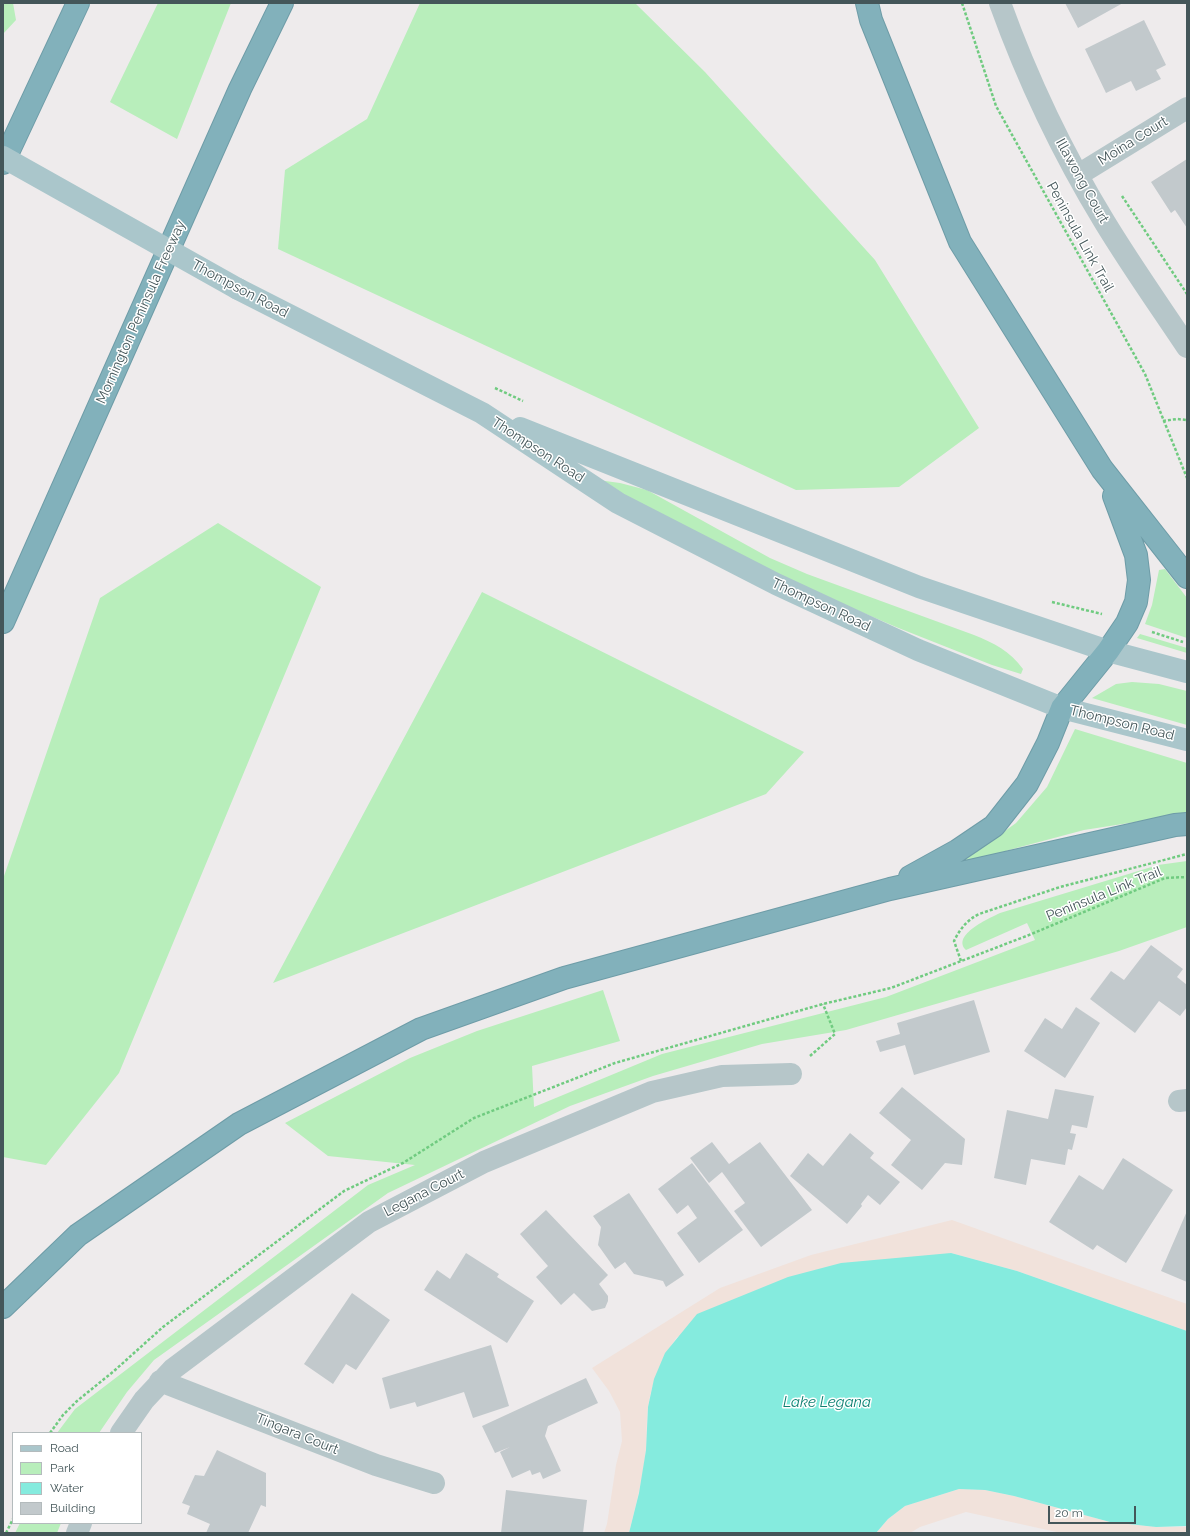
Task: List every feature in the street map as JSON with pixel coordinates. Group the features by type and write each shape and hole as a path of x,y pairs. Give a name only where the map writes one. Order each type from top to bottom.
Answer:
{"highway":[{"path":"3,163 78,3"},
{"name":"Mornington Peninsula Freeway","path":"3,622 237,96 282,3"},
{"path":"867,3 871,20 960,242 1102,469 1187,577"},
{"path":"890,888 957,851 994,826 1027,784 1048,743 1062,708 1108,651 1127,623 1136,602 1139,580 1136,555 1102,469"},
{"path":"3,1307 78,1235 239,1124 421,1029 564,978 890,888 1175,825 1187,824"}],"main road":[{"name":"Thompson Road","path":"3,157 238,289 482,413 604,460 919,587 1108,651 1187,672"},
{"name":"Thompson Road","path":"482,413 618,503 776,584 918,650 1062,708 1187,740"}],"street":[{"name":"Illawong Court","path":"1000,3 1037,96 1078,175 1124,252 1187,347"},
{"name":"Moina Court","path":"1078,175 1187,108"},
{"name":"Legana Court","path":"122,1432 144,1400 160,1381 187,1357 369,1222 484,1162 652,1092 722,1076 791,1074"},
{"name":"Tingara Court","path":"160,1381 376,1465 434,1483"},
{"path":"76,1533 80,1524"}],"path":[{"name":"Peninsula Link Trail","path":"962,3 996,106 1145,374 1163,422 1187,478"},
{"path":"1122,195 1187,294"},
{"path":"492,387 528,403"},
{"path":"1163,422 1177,419 1187,420"},
{"path":"1046,601 1110,616 1187,643"},
{"path":"961,961 954,941 959,931 970,918 1060,887 1187,854"},
{"name":"Peninsula Link Trail","path":"1029,935 1165,878 1187,877"},
{"path":"791,1074 835,1034 823,1004"},
{"path":"6,1533 12,1521"}],"green space":[{"path":"3,3 13,3 16,20 3,34"},
{"path":"158,3 231,3 177,139 110,102"},
{"path":"420,3 635,3 705,72 875,260 979,428 899,487 796,490 278,249 285,170 367,119"},
{"path":"598,480 620,483 647,490 770,558 807,574 988,641 1013,657 1023,669 1021,674 992,665 896,627 732,556"},
{"path":"218,523 321,587 119,1073 46,1165 3,1157 3,879 100,598"},
{"path":"1165,569 1187,598 1187,638 1145,624 1152,605 1159,570"},
{"path":"482,592 804,752 766,794 273,983"},
{"path":"1140,634 1187,648 1187,653 1137,638"},
{"path":"1132,682 1159,684 1187,691 1187,725 1092,698 1116,684"},
{"path":"1075,729 1187,763 1187,814 1084,830 1009,850 969,864 965,860 1016,823 1047,787"},
{"path":"1187,861 1187,927 1119,951 846,1030 762,1044 653,1076 570,1106 388,1193 154,1360 127,1392 100,1432 58,1432 75,1409 368,1185 415,1165 328,1156 285,1123 410,1058 477,1031 603,990 620,1041 532,1066 534,1107 662,1054 886,997 1035,940 1027,923 966,950 963,944 968,933 981,923 1000,913 1158,865"},
{"path":"20,1524 61,1524 57,1533 15,1533"}],"sand":[{"path":"952,1220 1187,1304 1187,1331 1017,1271 951,1253 677,1337 658,1370 652,1388 647,1412 645,1460 629,1533 604,1533 607,1524 616,1465 622,1441 620,1412 609,1391 592,1368 720,1288 811,1255"},
{"path":"959,1489 985,1490 1014,1496 1110,1522 1156,1527 1187,1527 1187,1533 1061,1533 966,1512 920,1527 910,1533 876,1533 888,1519 905,1506"}],"water":[{"name":"Lake Legana","path":"951,1253 1017,1271 1187,1331 1187,1526 1156,1527 1110,1522 1014,1496 985,1490 959,1489 905,1506 888,1519 876,1533 629,1533 639,1493 646,1450 648,1407 654,1379 665,1353 697,1314 788,1277 841,1263"}],"building":[{"path":"1065,3 1123,3 1078,28"},
{"path":"1144,20 1166,65 1156,70 1161,79 1136,91 1131,81 1106,93 1085,49"},
{"path":"1187,159 1187,228 1175,210 1171,213 1151,182"},
{"path":"1151,945 1183,969 1177,977 1187,985 1187,1007 1180,1016 1159,1001 1135,1033 1090,999 1111,971 1124,980"},
{"path":"974,1000 990,1052 914,1075 905,1045 880,1052 876,1041 900,1034 897,1023"},
{"path":"1076,1007 1100,1023 1065,1078 1024,1051 1045,1018 1062,1029"},
{"path":"902,1087 965,1139 962,1165 945,1163 922,1190 891,1165 911,1140 879,1113"},
{"path":"1055,1089 1094,1096 1087,1128 1072,1125 1070,1133 1076,1134 1072,1150 1068,1149 1065,1165 1031,1159 1026,1185 994,1178 1007,1110 1048,1119"},
{"path":"850,1133 874,1153 870,1158 900,1182 880,1205 868,1195 861,1204 862,1206 847,1224 790,1176 808,1153 823,1166"},
{"path":"712,1142 729,1164 760,1142 812,1210 761,1247 734,1211 745,1203 722,1172 709,1183 690,1158"},
{"path":"1123,1158 1173,1190 1126,1263 1097,1245 1093,1250 1049,1222 1079,1175 1103,1190"},
{"path":"692,1163 743,1230 699,1263 677,1233 697,1218 688,1205 677,1214 658,1189"},
{"path":"629,1193 684,1275 666,1287 663,1281 634,1274 625,1262 615,1269 598,1245 601,1227 593,1216"},
{"path":"546,1210 608,1275 599,1284 608,1296 608,1301 605,1308 592,1311 574,1293 561,1305 536,1277 548,1266 520,1234"},
{"path":"1187,1211 1187,1282 1161,1271"},
{"path":"466,1253 499,1274 497,1277 534,1301 507,1343 424,1290 437,1270 450,1279"},
{"path":"352,1293 390,1320 356,1370 346,1364 333,1384 304,1364"},
{"path":"491,1345 509,1406 473,1418 464,1392 417,1407 415,1402 390,1409 382,1378"},
{"path":"586,1378 598,1403 548,1426 545,1436 561,1471 543,1479 540,1472 532,1475 530,1470 512,1478 500,1452 510,1447 495,1453 482,1426"},
{"path":"217,1450 266,1473 266,1507 261,1505 248,1533 206,1533 210,1524 187,1514 190,1506 182,1503 195,1475 204,1476"},
{"path":"506,1490 587,1500 583,1533 501,1533"}]}
